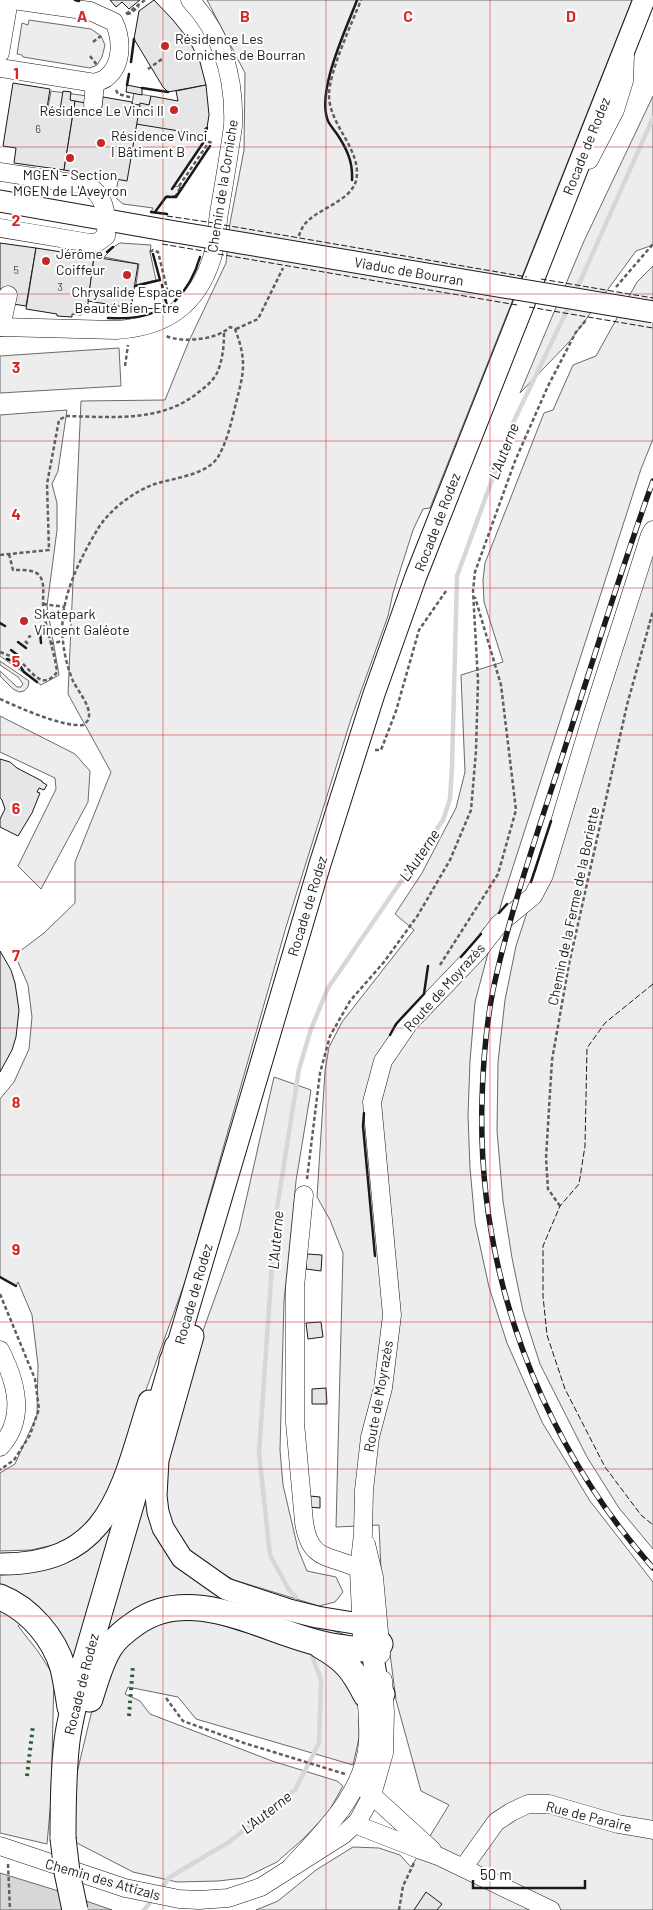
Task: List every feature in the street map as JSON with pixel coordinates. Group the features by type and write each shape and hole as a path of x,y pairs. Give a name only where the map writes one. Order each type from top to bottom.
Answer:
{"highway":[{"name":"Rocade de Rodez","path":"75,1910 67,1872 63,1838 63,1792 67,1742 72,1714 82,1669 177,1347"},
{"path":"0,1597 10,1601 33,1618 53,1644 62,1668 72,1714"},
{"path":"63,1792 74,1763 84,1719 108,1649 122,1633 141,1619 157,1612 175,1607 202,1608 251,1621 314,1643 338,1656 375,1695"},
{"path":"314,1643 372,1647"}],"main road":[{"name":"Rocade de Rodez","path":"177,1347 356,746 416,576 644,0"},
{"name":"Viaduc de Bourran","path":"0,201 653,312"},
{"path":"217,1212 224,1230 158,1460 156,1496 163,1528 182,1558 226,1589 289,1610 360,1624 369,1633 372,1647 377,1680 375,1695"},
{"path":"0,1564 32,1563 48,1559 85,1540 98,1527 109,1512 125,1473 150,1399 177,1347"}],"street":[{"path":"0,53 2,34 11,0 90,12 114,22 120,34 119,55 116,65 106,78 95,83 0,68"},
{"name":"Chemin de la Corniche","path":"0,327 135,329 169,317 185,306 199,289 212,258 234,126 234,105 227,62 212,28 190,0"},
{"path":"93,104 95,83"},
{"path":"0,172 92,188 101,198 106,219 106,236 98,242 90,243 0,228"},
{"path":"0,327 8,295"},
{"name":"Route de Moyrazès","path":"360,1624 359,1569 363,1534 364,1490 369,1446 383,1388 392,1315 372,1102 383,1061 409,1023 478,951 499,924 533,896 544,875 626,606 653,530"},
{"path":"304,1195 295,1287 295,1423 306,1536 312,1547 321,1555 359,1569"},
{"path":"0,1350 16,1391 16,1417 9,1437 0,1447"},
{"name":"Route de Moyrazès","path":"363,1534 374,1577 372,1647"},
{"path":"375,1695 364,1761 357,1780 358,1821 362,1827 438,1856 551,1910"},
{"path":"372,1795 384,1753 386,1712 375,1695"},
{"path":"357,1780 438,1856"},
{"name":"Chemin des Attizals","path":"290,1868 339,1814 357,1780"},
{"name":"Chemin des Attizals","path":"0,1846 125,1888 159,1896 199,1900 228,1898 261,1887 343,1835 358,1821 372,1795"},
{"name":"Rue de Paraire","path":"463,1868 496,1822 528,1804 549,1804 618,1824 653,1830"}],"path":[{"path":"130,12 136,5 140,5 145,0"},
{"path":"296,242 304,224 352,190 356,180 355,159 332,114 329,94 334,72 360,0"},
{"path":"93,42 101,36"},
{"path":"90,56 97,65"},
{"path":"148,69 162,59"},
{"path":"116,90 118,94 133,98"},
{"path":"179,186 204,148"},
{"path":"614,288 653,244"},
{"path":"150,252 153,250 158,252 168,294"},
{"path":"235,330 258,319 283,267"},
{"path":"304,1195 320,1073 330,1036 350,1001 384,962 418,915 450,860 471,810 476,751 478,681 473,591 475,572 515,461 548,386 576,332 588,318"},
{"path":"0,698 18,707 67,724 83,725 87,721 89,716 87,708 73,680 62,641 62,622 75,571 100,526 114,510 132,496 153,485 194,473 217,459 234,411 244,372 244,357 235,330 230,327 224,333 183,341 159,333"},
{"path":"0,555 49,550 48,484 59,420 66,416 130,417 156,413 177,406 210,383 219,370 224,352 224,333"},
{"path":"125,366 128,340"},
{"path":"0,652 16,659 39,680 47,680 57,672 43,604 41,577 36,572 13,570 9,554"},
{"path":"356,746 381,750 396,711 419,630 446,591"},
{"path":"440,965 498,874 516,810 501,685 473,591"},
{"path":"43,604 65,607"},
{"name":"Chemin de la Ferme de la Boriette","path":"560,1206 548,1189 546,1158 552,1060 570,964 627,705 653,611"},
{"path":"50,644 62,641"},
{"path":"166,1698 183,1721 244,1743 327,1768"},
{"path":"399,1910 403,1886 420,1850"},
{"path":"8,1870 10,1910"}],"shaded area":[{"path":"207,0 632,0 430,508 423,509 413,530 393,593 388,616 351,719 286,927 186,1279 111,1487 88,1524 71,1537 53,1545 31,1550 0,1551 0,1473 15,1464 37,1415 38,1365 32,1315 18,1282 16,1286 0,1277 0,1099 14,1082 29,1049 32,1017 28,985 15,955 44,933 75,903 75,862 111,772 68,694 81,401 165,400 189,341 226,263 230,223 244,150 245,73"},
{"path":"29,20 91,29 101,36 105,45 102,57 97,65 90,68 23,57 17,54 22,23 28,25"},
{"path":"51,91 102,98 99,117 48,107"},
{"path":"134,93 151,96 147,118 207,128 203,143 173,187 179,186 182,188 176,197 166,197 155,212 151,212 153,208 123,204 115,197"},
{"path":"653,96 653,245 636,251 570,341 520,393 584,241"},
{"path":"120,243 151,245 150,252 156,280 136,285 139,264 104,257"},
{"path":"653,266 653,439 641,469 502,901 475,1002 468,1115 475,1223 489,1287 507,1343 542,1422 590,1501 653,1582 653,1910 256,1910 278,1901 316,1870 353,1847 379,1848 400,1855 411,1867 449,1805 421,1791 396,1700 382,1592 379,1525 336,1527 343,1253 330,1220 317,1197 325,1071 329,1047 342,1022 414,930 395,914 422,873 456,808 465,772 461,675 503,662 484,602 483,580 485,563 544,413 553,410 573,365 596,356 637,282"},
{"path":"119,348 121,386 0,393 0,356"},
{"path":"67,410 58,471 52,484 57,503 57,530 47,606 59,675 41,685 0,656 0,415"},
{"path":"653,525 653,1549 619,1508 587,1457 540,1364 523,1311 512,1258 503,1201 497,1131 498,1062 505,1000 516,946"},
{"path":"0,661 29,681 28,687 24,691 19,692 13,689 0,676 0,671 17,687 21,687 23,684 18,677 0,665"},
{"path":"0,716 75,754 90,771 88,802 41,889 18,866 56,789 55,778 0,752"},
{"path":"274,1077 311,1090 296,1181 284,1301 280,1450 283,1485 298,1549 307,1571 336,1577 343,1592 335,1602 319,1606 234,1580 202,1562 180,1540 170,1524 164,1489 165,1469 195,1353 239,1231"},
{"path":"145,1493 177,1562 317,1625 354,1638 356,1641 202,1600 104,1641"},
{"path":"118,1515 71,1671 0,1591 0,1570 13,1570"},
{"path":"0,1606 25,1620 18,1626 54,1676 51,1800 47,1844 0,1833"},
{"path":"166,1617 198,1618 322,1656 347,1668 359,1709 359,1738 353,1765 196,1719 178,1697 128,1687 125,1694 140,1701 150,1714 272,1761 337,1781 343,1786 328,1813 303,1839 277,1862 244,1878 177,1882 133,1872 75,1842 73,1814 76,1777 92,1710 116,1653"},
{"path":"0,1873 52,1889 112,1910 0,1910"}],"building":[{"path":"110,0 140,0 129,9 122,2 116,7"},
{"name":"Résidence Les Corniches de Bourran","path":"154,0 189,40 200,62 206,85 168,92 163,87 134,39 139,11"},
{"path":"13,83 50,89 47,108 60,110 63,91 71,92 70,100 75,101 64,170 14,163 16,148 3,146"},
{"path":"127,85 142,88 142,95 126,92"},
{"name":"Résidence Le Vinci II","path":"206,85 209,115 204,135 136,124 140,103 149,105 151,96 178,101 176,91"},
{"name":"Résidence Vinci I Bâtiment B","path":"103,97 140,105 127,181 64,170 75,101 85,103 83,114 100,117"},
{"path":"0,243 36,248 26,306 0,302"},
{"path":"36,248 94,257 87,311 81,310 81,315 72,314 72,317 57,316 57,314 26,309"},
{"path":"94,257 138,264 131,308 88,301"},
{"path":"0,759 10,762 47,785 44,790 39,788 37,792 40,793 32,813 18,836 0,827 0,819 5,809 0,798"},
{"path":"0,951 11,970 19,1010 16,1037 12,1050 0,1072"},
{"path":"307,1254 322,1255 321,1271 306,1269"},
{"path":"321,1322 323,1337 308,1339 306,1323"},
{"path":"326,1388 327,1404 312,1404 312,1389"},
{"path":"310,1496 320,1497 320,1508 309,1507"},
{"path":"426,1892 442,1904 437,1910 414,1910"}],"waterway":[{"name":"L'Auterne","path":"575,293 653,118"},
{"name":"L'Auterne","path":"296,1597 289,1590 270,1555 259,1453 275,1221 299,1069 311,1029 328,988 443,820 450,799 452,767 457,576 512,425 570,304"},
{"name":"L'Auterne","path":"159,1891 170,1877 229,1842 295,1790 319,1743 321,1680 310,1650"},
{"name":"L'Auterne","path":"144,1910 153,1899"}],"railway":[{"path":"653,481 606,618 507,931 488,1017 482,1100 483,1164 491,1228 504,1290 523,1350 547,1409 577,1465 613,1518 653,1568"}],"hedge":[{"path":"129,1716 133,1665"},
{"path":"27,1776 33,1725"}],"fence":[{"path":"172,189 203,143 207,128"},
{"path":"155,212 166,196 175,196 180,187"},
{"path":"167,216 214,223"},
{"path":"224,225 527,277"},
{"path":"162,244 209,252"},
{"path":"218,254 517,305"},
{"path":"541,279 653,298"},
{"path":"529,307 653,328"},
{"path":"653,984 605,1023 587,1048 585,1146 579,1184 560,1206 543,1246 543,1296 547,1335 565,1389 605,1467 641,1515 653,1525"}],"wall":[{"path":"75,0 79,1"},
{"path":"352,180 349,156 328,121 325,108 329,77 334,60 357,0"},
{"path":"131,62 134,39"},
{"path":"127,85 129,74"},
{"path":"142,88 168,92"},
{"path":"172,189 203,143 207,128"},
{"path":"155,212 166,197 176,197 210,146"},
{"path":"151,212 167,214"},
{"path":"107,252 113,247"},
{"path":"135,286 160,280 153,254"},
{"path":"175,301 190,281 200,257"},
{"path":"108,318 138,317 167,306 162,285"},
{"path":"0,623 5,626"},
{"path":"40,632 41,643"},
{"path":"18,642 26,648"},
{"path":"11,650 20,657"},
{"path":"7,659 18,663 24,672 37,682"},
{"path":"531,882 551,821"},
{"path":"499,913 507,904"},
{"path":"461,957 481,934"},
{"path":"390,1035 396,1024 424,994 428,966"},
{"path":"364,1113 363,1126 375,1256"},
{"path":"0,1277 16,1286"}],"place":[{"name":"Résidence Les Corniches de Bourran","path":"165,46"},
{"name":"Résidence Le Vinci II","path":"174,110"},
{"name":"Résidence Vinci I Bâtiment B","path":"101,143"},
{"name":"MGEN - Section MGEN de L'Aveyron","path":"70,158"},
{"name":"Jérôme Coiffeur","path":"46,261"},
{"name":"Chrysalide Espace Beauté Bien-Etre","path":"127,275"},
{"name":"Skatepark Vincent Galéote","path":"24,621"}]}
